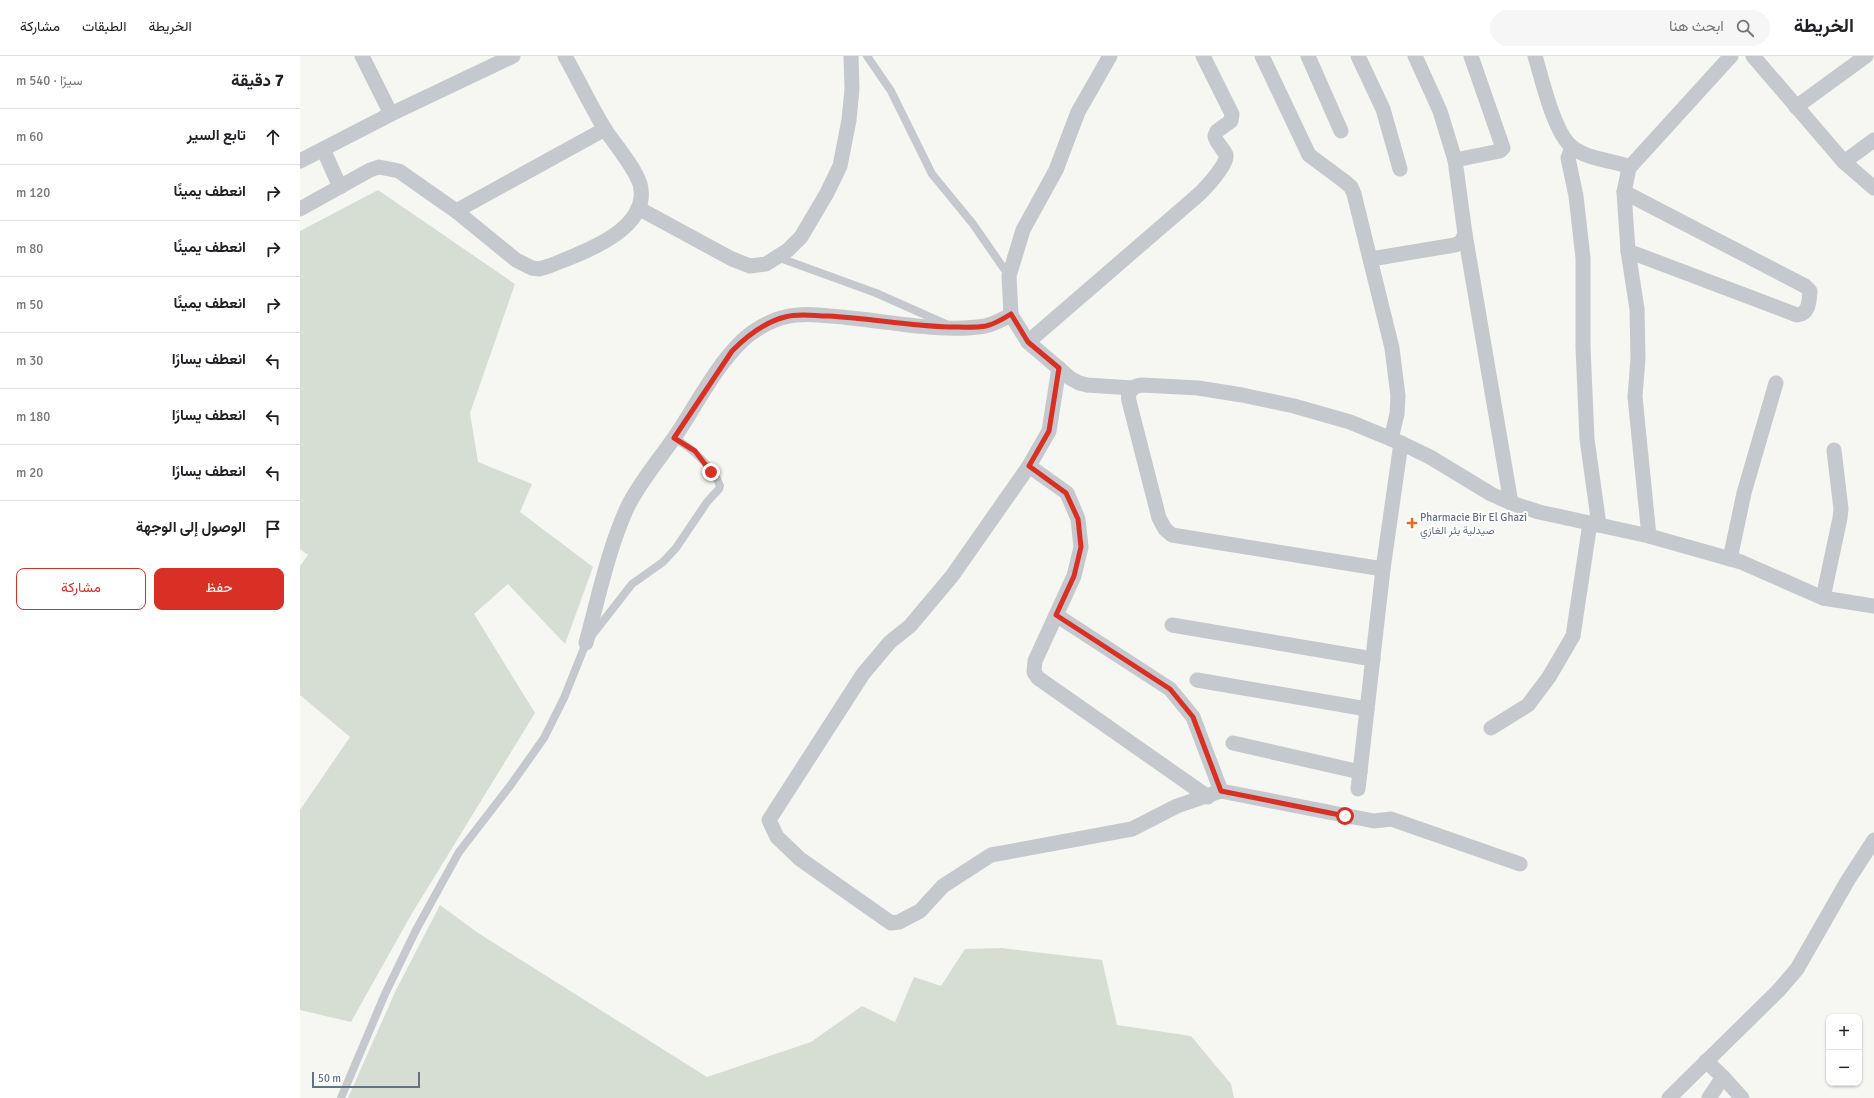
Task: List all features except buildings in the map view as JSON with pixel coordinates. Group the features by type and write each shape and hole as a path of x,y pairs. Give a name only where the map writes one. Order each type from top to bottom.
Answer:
{"street":[{"path":"362,56 391,114"},
{"path":"300,161 391,114 513,56"},
{"path":"300,209 370,170 379,167 390,168 409,177 456,211 516,260 532,268 539,269 578,254 608,240 622,229 636,214 641,202 640,184 628,162 605,129 565,56"},
{"path":"638,208 742,264 760,266 766,264 788,250 801,237 828,193 840,166 849,120 852,89 851,56"},
{"path":"1110,56 1078,112 1056,170 1023,230 1009,276 1011,314 1028,342 1079,383 1087,385 1133,388 1142,385 1198,388 1242,395 1294,406 1350,422 1396,441 1430,457 1491,494 1511,503 1539,512 1649,536 1730,559 1755,567 1778,579 1823,598 1874,606"},
{"path":"1028,342 1197,196 1208,185 1225,162 1226,155 1214,136 1217,131 1231,121 1232,114 1203,56"},
{"path":"1262,56 1309,155 1351,187 1371,260 1392,348 1398,396 1396,441 1358,789"},
{"path":"1308,56 1341,131"},
{"path":"1358,56 1383,109 1400,170"},
{"path":"1415,56 1440,111 1455,160 1465,234 1511,503"},
{"path":"1455,160 1500,151 1503,148 1471,56"},
{"path":"1534,56 1557,126 1565,140 1572,147 1584,154 1624,165 1629,168"},
{"path":"1649,536 1635,397 1638,358 1637,309 1628,251 1624,192 1629,168 1731,56"},
{"path":"1752,56 1844,162 1874,188"},
{"path":"1796,106 1866,56"},
{"path":"456,211 605,129"},
{"path":"1844,162 1874,140"},
{"path":"1490,728 1528,704 1549,677 1573,636 1595,524 1587,439 1583,347 1583,258 1576,196 1568,158 1572,147"},
{"path":"323,149 340,187"},
{"path":"1624,192 1805,286 1810,292 1806,312 1802,315 1797,315 1628,251"},
{"path":"1371,260 1455,245 1461,242 1465,234"},
{"path":"586,643 618,530 628,507 639,486 674,438 732,351 743,340 755,332 785,317 801,315 840,317 929,327 953,327 986,326 999,322 1011,314"},
{"path":"1059,368 1049,431 1029,466 952,576 910,626 890,642 863,674 769,820 777,837 807,864 891,923 899,922 920,911 942,886 991,855 1132,829 1177,806 1214,794"},
{"path":"1730,559 1744,493 1776,383"},
{"path":"1133,388 1128,396 1159,518 1165,529 1172,535 1242,545 1383,569"},
{"path":"1823,598 1841,509 1834,450"},
{"path":"1029,466 1066,493 1078,519 1081,547 1074,576 1035,662 1034,672 1038,678 1214,794 1374,821 1392,819 1520,864"},
{"path":"1056,615 1170,689 1193,717 1214,794"},
{"path":"1172,625 1373,659"},
{"path":"1197,680 1367,710"},
{"path":"1234,743 1360,772"},
{"path":"1669,1098 1778,991 1797,969 1856,865 1874,840"},
{"path":"1706,1061 1742,1098"},
{"path":"1708,1098 1723,1077"}],"lane":[{"path":"867,56 891,91 932,174 973,224 1009,276"},
{"path":"776,257 876,293 953,327"},
{"path":"341,1098 385,994 416,930 459,852 510,786 544,738 564,698 586,643 632,584 662,562 676,548 707,502 719,489 720,486 716,477 695,451 674,438"}],"shaded area":[{"path":"378,190 515,284 470,413 478,462 532,484 520,512 593,567 565,644 508,584 474,614 535,713 411,915 351,1022 300,1010 300,810 350,737 300,695 300,566 308,555 300,549 300,231"},
{"path":"440,905 478,933 707,1077 811,1042 862,1006 895,1022 914,977 941,986 965,949 1001,948 1102,960 1117,1025 1191,1036 1231,1084 1234,1098 348,1098 396,990"}],"place":[{"name":"Pharmacie Bir El Ghazi صيدلية بئر الغازي","path":"1412,523"}],"route":[{"path":"711,472 695,451 674,438 721,365 732,351 743,340 769,324 785,317 801,315 862,319 929,327 968,327 986,326 999,322 1011,314 1028,342 1059,368 1049,431 1029,466 1066,493 1078,519 1081,547 1074,576 1056,615 1170,689 1193,717 1221,791 1345,816"}]}
